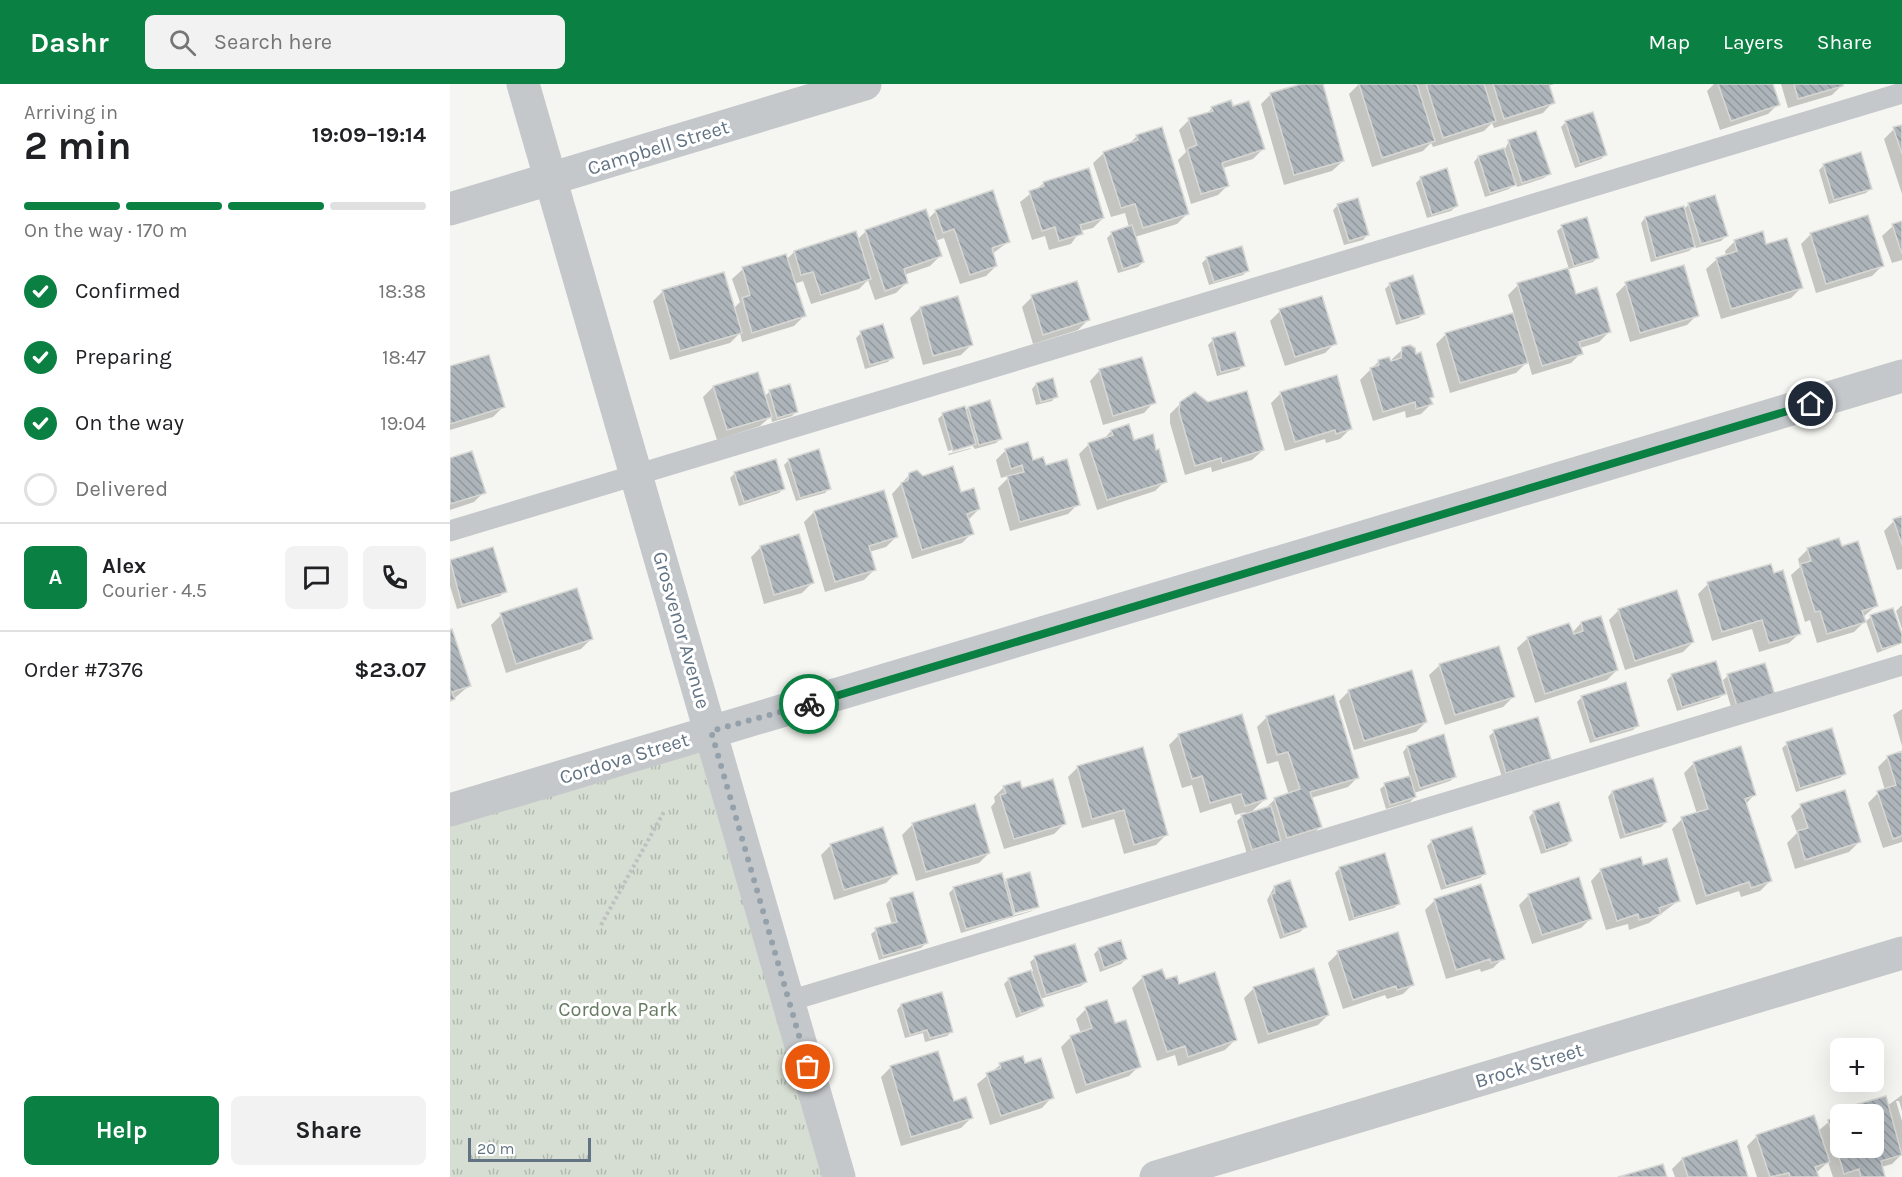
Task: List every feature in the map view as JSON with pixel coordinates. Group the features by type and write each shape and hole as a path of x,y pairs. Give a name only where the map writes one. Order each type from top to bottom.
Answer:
{"street":[{"name":"Grosvenor Avenue","path":"523,84 840,1177"},
{"name":"Campbell Street","path":"450,209 865,84"},
{"name":"Cordova Street","path":"450,810 1902,376"},
{"name":"Brock Street","path":"1156,1177 1902,953"}],"lane":[{"path":"450,531 1902,93"},
{"path":"789,1001 1902,665"}],"path":[{"path":"601,925 665,810"}],"green space":[{"name":"Cordova Park","path":"712,731 839,1177 450,1177 450,810"}],"building":[{"path":"1301,84 1323,84 1344,161 1294,175 1270,93"},
{"path":"1359,84 1417,84 1435,141 1382,158"},
{"path":"1426,84 1484,84 1496,121 1443,138"},
{"path":"1493,84 1549,84 1555,103 1504,119"},
{"path":"1718,84 1773,84 1780,105 1731,121"},
{"path":"1794,84 1843,84 1843,86 1798,99"},
{"path":"1231,100 1233,106 1249,101 1265,149 1222,163 1229,186 1201,194 1187,149 1197,145 1188,118 1213,111 1211,107"},
{"path":"1593,112 1607,155 1580,164 1565,121"},
{"path":"1902,125 1902,154 1893,127"},
{"path":"1162,127 1189,214 1143,228 1135,204 1121,208 1103,152 1138,140 1136,135"},
{"path":"1536,131 1551,174 1522,183 1508,140"},
{"path":"1504,148 1516,185 1490,193 1478,156"},
{"path":"1861,152 1872,189 1834,200 1823,164"},
{"path":"1089,168 1104,218 1080,225 1083,234 1059,241 1055,227 1042,231 1029,191 1044,186 1043,182"},
{"path":"1447,168 1458,206 1432,215 1420,177"},
{"path":"993,190 1010,242 992,248 997,266 970,275 954,229 943,233 935,210"},
{"path":"1715,195 1728,236 1701,244 1688,203"},
{"path":"1358,198 1369,235 1349,241 1337,204"},
{"path":"1684,206 1695,247 1656,258 1645,217"},
{"path":"926,209 942,256 904,269 908,283 885,291 865,230"},
{"path":"1868,215 1884,266 1826,284 1810,233"},
{"path":"1587,217 1599,258 1574,266 1561,225"},
{"path":"1902,221 1902,254 1892,224"},
{"path":"1132,225 1144,262 1123,269 1111,232"},
{"path":"856,231 871,279 821,295 813,272 801,275 794,251"},
{"path":"1763,231 1766,244 1787,238 1803,288 1731,309 1716,258 1737,251 1734,240"},
{"path":"1242,246 1249,271 1214,282 1206,257"},
{"path":"786,254 806,316 752,333 742,298 750,295 742,267"},
{"path":"1684,265 1699,316 1640,333 1625,282"},
{"path":"1568,268 1576,294 1597,287 1611,332 1579,342 1583,354 1542,366 1517,283"},
{"path":"724,272 742,333 680,351 662,290"},
{"path":"1413,275 1425,314 1401,321 1389,283"},
{"path":"1077,281 1090,320 1043,335 1031,295"},
{"path":"958,296 973,345 933,356 920,307"},
{"path":"1322,296 1337,344 1295,357 1279,309"},
{"path":"1513,313 1528,363 1460,383 1445,333"},
{"path":"883,324 894,358 870,365 860,331"},
{"path":"1235,332 1245,366 1221,372 1212,338"},
{"path":"1410,345 1415,348 1416,354 1421,352 1434,397 1430,398 1433,404 1416,409 1415,402 1383,412 1370,368 1379,365 1378,360 1389,357 1391,361 1401,358 1402,347"},
{"path":"489,355 505,407 450,424 450,366"},
{"path":"1142,357 1156,403 1113,416 1099,369"},
{"path":"758,372 772,417 727,430 713,386"},
{"path":"1337,375 1352,429 1336,434 1335,430 1295,442 1280,392"},
{"path":"1053,378 1058,397 1041,402 1036,383"},
{"path":"790,384 798,412 777,418 769,390"},
{"path":"1247,391 1264,450 1222,463 1221,458 1195,466 1179,412 1180,402 1195,392 1208,402"},
{"path":"990,400 1002,439 979,445 968,407"},
{"path":"965,406 976,444 953,451 942,413"},
{"path":"1129,424 1134,440 1153,434 1167,482 1107,500 1088,443 1113,435 1111,430"},
{"path":"1028,442 1033,460 1043,457 1046,465 1067,459 1080,505 1020,522 1007,476 1024,472 1022,465 1011,469 1005,449"},
{"path":"819,449 831,489 800,498 788,459"},
{"path":"472,451 486,493 450,504 450,458"},
{"path":"776,459 785,489 744,502 734,472"},
{"path":"953,466 961,492 974,488 980,509 967,514 974,534 922,550 901,483 908,480 909,473 917,470 923,476"},
{"path":"884,490 898,537 869,546 876,570 835,582 814,511"},
{"path":"1902,516 1902,545 1893,519"},
{"path":"799,534 814,583 774,595 760,546"},
{"path":"1839,538 1842,546 1858,541 1878,606 1862,611 1866,622 1827,634 1820,611 1815,612 1800,564 1811,561 1807,548"},
{"path":"493,547 507,592 462,605 450,560"},
{"path":"1771,564 1774,573 1783,570 1801,634 1769,643 1762,620 1722,632 1707,582"},
{"path":"577,588 593,639 516,664 500,613"},
{"path":"1677,590 1694,642 1635,661 1618,609"},
{"path":"1893,608 1902,634 1902,643 1882,649 1870,615"},
{"path":"1601,616 1618,670 1545,694 1527,637 1569,623 1574,634 1583,631 1581,622"},
{"path":"452,629 471,686 452,692 455,699 450,701 450,630"},
{"path":"1499,646 1515,697 1455,715 1439,664"},
{"path":"1716,661 1726,694 1682,707 1671,674"},
{"path":"1765,663 1775,695 1737,706 1727,674"},
{"path":"1412,670 1427,722 1364,741 1348,690"},
{"path":"1626,682 1639,726 1595,739 1581,696"},
{"path":"1334,695 1359,778 1310,792 1322,827 1287,838 1274,798 1300,789 1288,752 1277,755 1266,716"},
{"path":"1242,714 1267,799 1245,806 1241,794 1210,803 1202,776 1192,779 1178,734"},
{"path":"1538,717 1551,759 1506,773 1493,730"},
{"path":"1832,728 1846,774 1800,788 1786,742"},
{"path":"1444,734 1456,777 1420,788 1407,746"},
{"path":"1741,746 1756,795 1745,799 1772,881 1751,888 1749,882 1706,896 1681,817 1708,809 1693,762"},
{"path":"1143,747 1168,835 1134,845 1124,810 1092,819 1077,766"},
{"path":"1902,751 1902,836 1893,839 1877,791 1896,785 1887,756"},
{"path":"1410,776 1416,797 1390,805 1384,783"},
{"path":"1653,778 1667,822 1625,835 1612,791"},
{"path":"1053,779 1066,824 1014,839 1000,795 1006,793 1003,786 1020,781 1022,788"},
{"path":"1845,790 1861,842 1805,860 1797,831 1808,828 1800,804"},
{"path":"1559,802 1572,841 1546,850 1533,811"},
{"path":"975,804 990,853 926,872 912,823"},
{"path":"1271,806 1281,841 1252,850 1241,815"},
{"path":"883,827 898,874 844,890 830,844"},
{"path":"1472,827 1486,874 1446,886 1431,840"},
{"path":"1385,853 1400,904 1354,918 1339,867"},
{"path":"1641,857 1643,865 1667,858 1680,901 1659,908 1661,914 1639,920 1638,914 1617,921 1600,869"},
{"path":"1030,872 1039,907 1015,913 1006,879"},
{"path":"1002,873 1014,916 966,929 953,887"},
{"path":"1579,877 1592,919 1542,935 1528,894"},
{"path":"1290,880 1307,927 1284,935 1271,894 1275,893 1274,886"},
{"path":"1481,884 1505,959 1491,963 1490,959 1456,970 1434,899"},
{"path":"913,892 928,943 883,956 875,928 897,922 890,898"},
{"path":"1398,932 1414,985 1397,990 1396,986 1353,1000 1337,951"},
{"path":"1121,940 1127,959 1104,968 1098,948"},
{"path":"1075,944 1087,982 1046,995 1034,956"},
{"path":"1314,968 1329,1015 1268,1034 1253,987"},
{"path":"1162,969 1166,979 1177,976 1179,984 1215,972 1237,1040 1188,1057 1185,1046 1167,1052 1142,976"},
{"path":"1031,970 1044,1006 1021,1014 1008,978"},
{"path":"942,992 953,1032 930,1038 927,1030 910,1035 901,1004"},
{"path":"1107,1000 1115,1023 1126,1020 1141,1067 1086,1085 1070,1036 1092,1028 1085,1007"},
{"path":"938,1051 954,1101 966,1097 973,1118 911,1137 890,1066"},
{"path":"1023,1056 1025,1063 1041,1058 1054,1098 1001,1116 986,1073 1001,1068 999,1063"},
{"path":"1886,1096 1902,1155 1881,1161 1885,1177 1861,1177 1859,1169 1844,1174 1839,1158 1884,1158 1884,1104 1858,1104"},
{"path":"1814,1115 1830,1162 1815,1167 1819,1177 1790,1177 1789,1173 1770,1177 1756,1135"},
{"path":"1737,1140 1748,1177 1688,1177 1682,1158"},
{"path":"1663,1164 1667,1177 1618,1177"}],"way so far":[{"path":"808,1067 711,731 809,704"}],"route":[{"path":"809,704 1811,404"}]}
